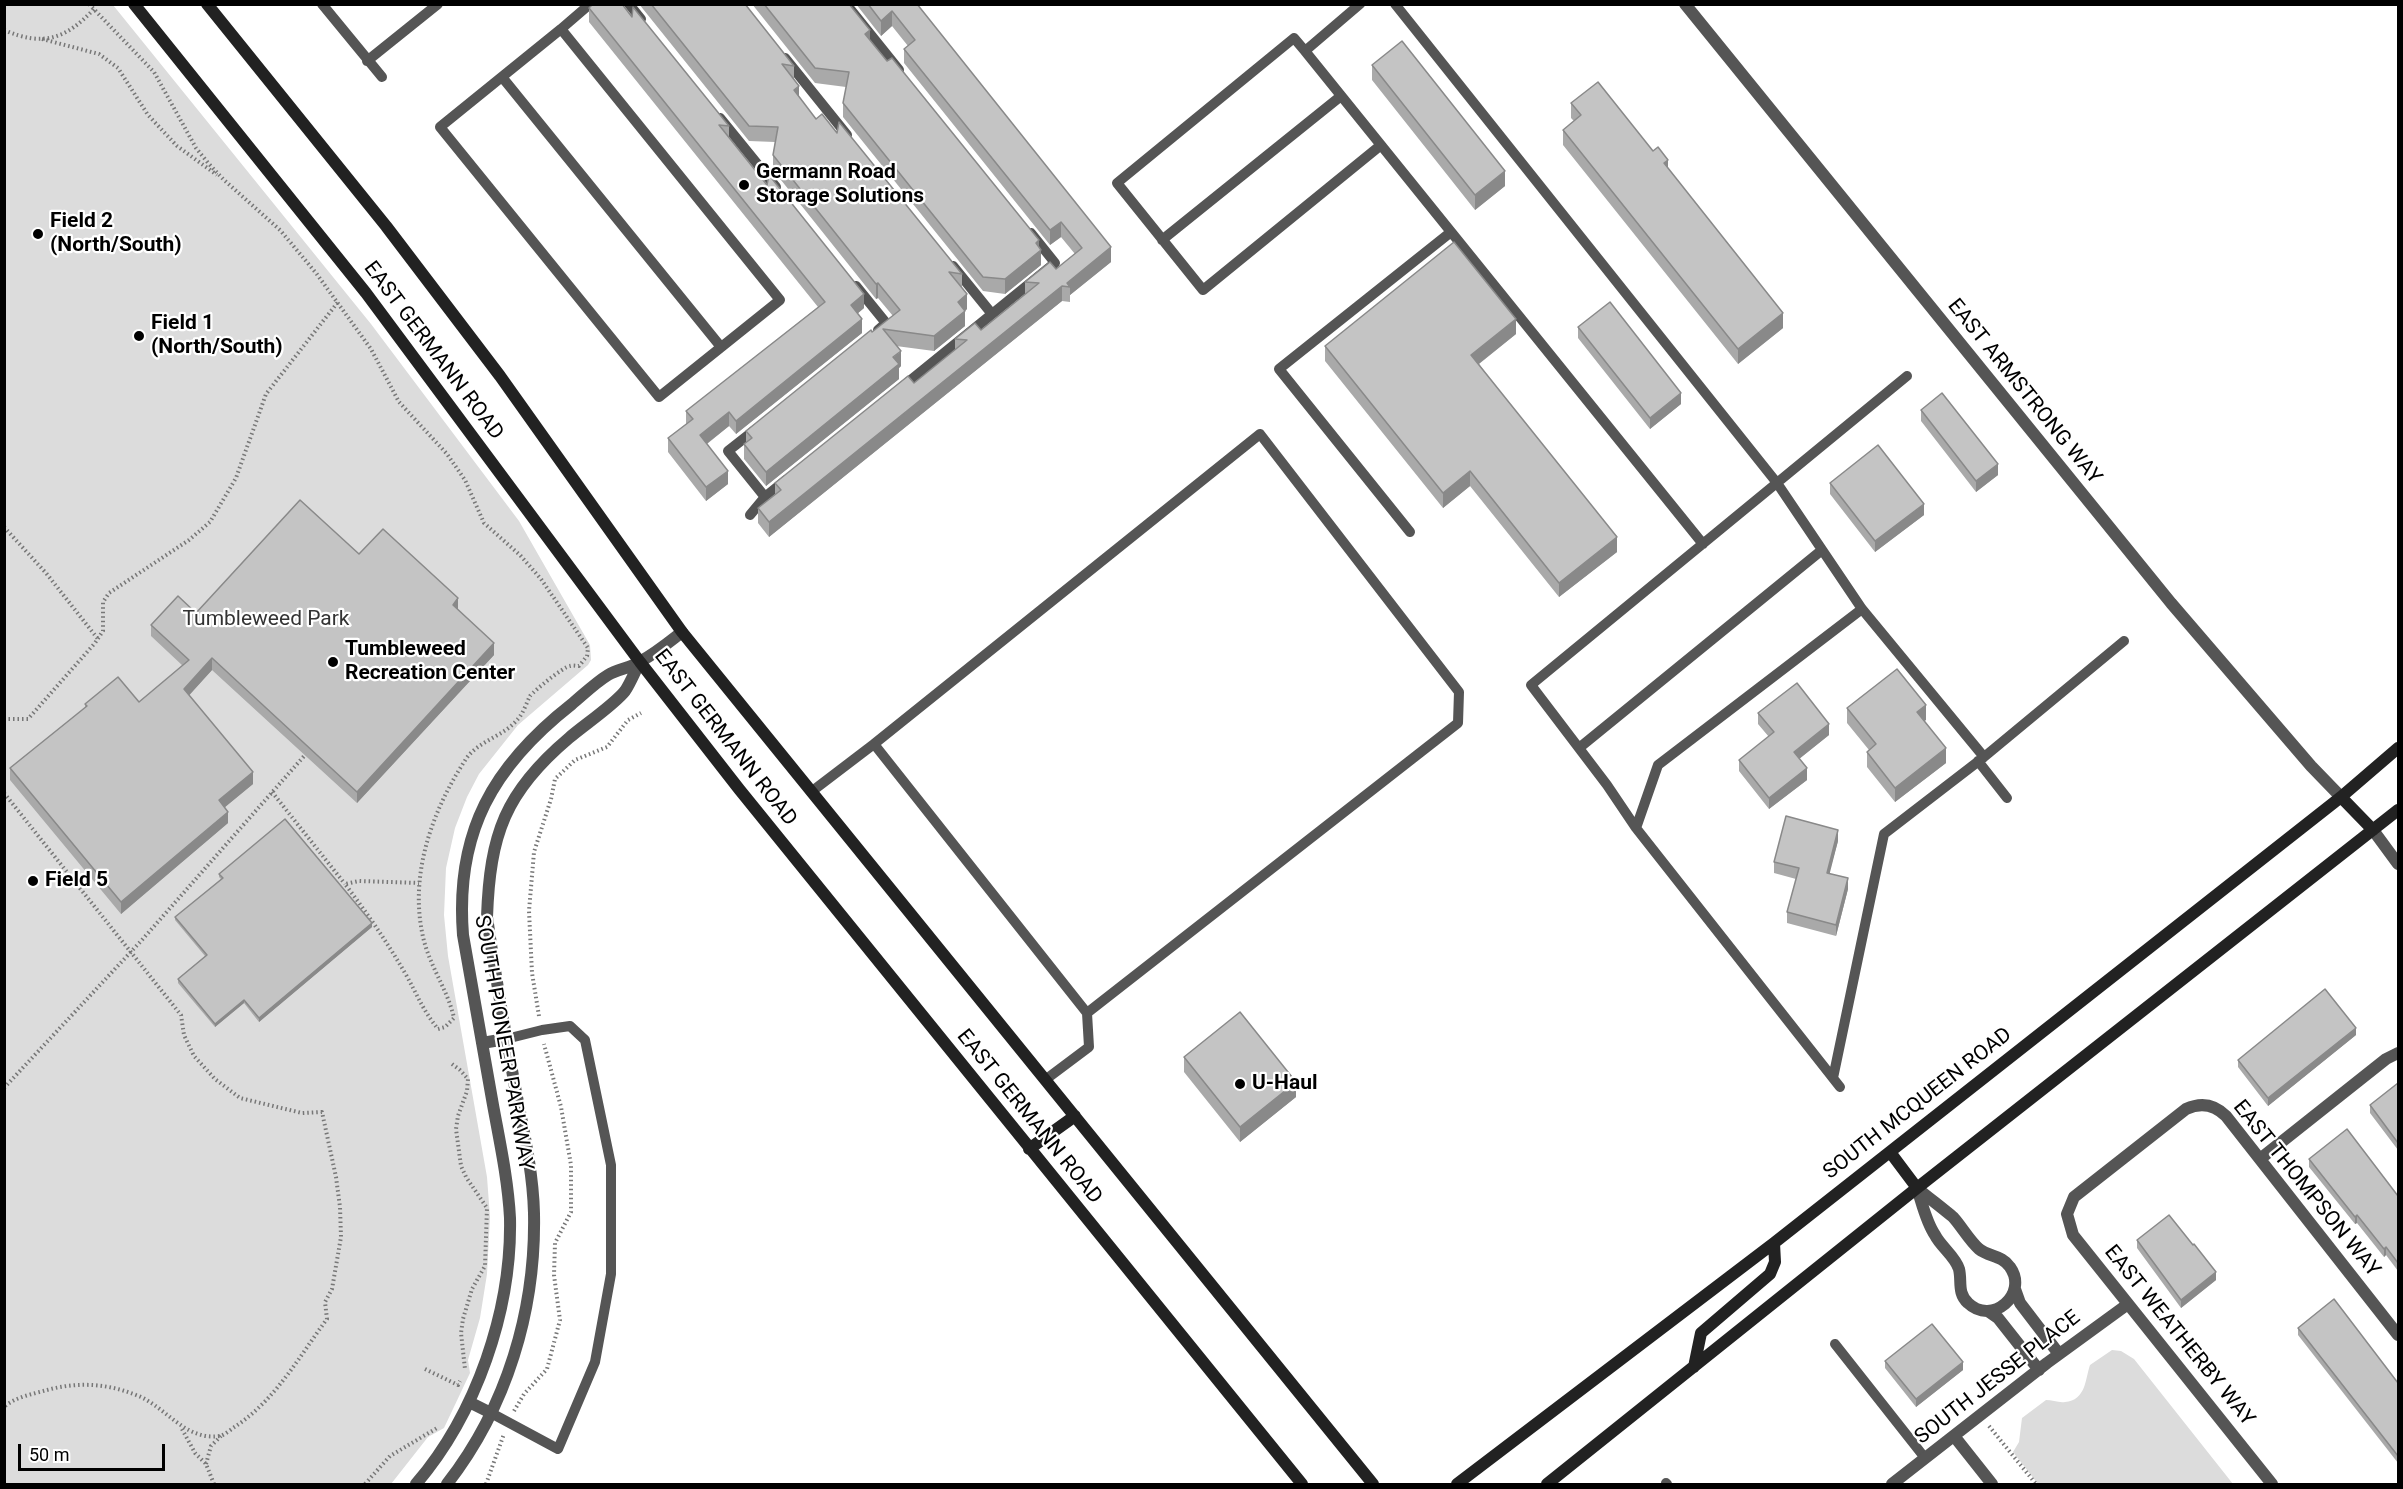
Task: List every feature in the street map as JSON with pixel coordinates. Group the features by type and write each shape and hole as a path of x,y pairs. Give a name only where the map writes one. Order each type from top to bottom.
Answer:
{"main road":[{"name":"EAST GERMANN ROAD","path":"134,4 366,292 640,662 739,789 1302,1485"},
{"name":"EAST GERMANN ROAD","path":"207,4 386,226 471,339 682,632 1373,1485"},
{"name":"SOUTH MCQUEEN ROAD","path":"1457,1485 1774,1243 2341,797 2398,748"},
{"path":"2341,797 2373,830"},
{"path":"1547,1485 1917,1188 2398,810"},
{"path":"1029,1149 1075,1116"},
{"path":"1890,1152 1917,1188"},
{"path":"1694,1367 1701,1333 1770,1274 1776,1262 1774,1243"}],"street":[{"name":"EAST ARMSTRONG WAY","path":"1685,4 2171,603 2311,766 2341,797"},
{"name":"SOUTH PIONEER PARKWAY","path":"416,1485 449,1439 470,1402 482,1372 493,1338 505,1285 509,1246 507,1185 463,934 462,879 476,822 489,793 504,770 537,733 609,675 640,662 682,632"},
{"name":"SOUTH PIONEER PARKWAY","path":"447,1485 477,1441 501,1394 524,1316 534,1255 534,1211 530,1168 506,1039 487,917 489,879 498,832 508,807 526,780 541,763 625,691 640,662"},
{"path":"2373,830 2398,864"},
{"path":"482,1043 506,1039"},
{"path":"2260,1159 2398,1053"},
{"name":"EAST THOMPSON WAY","path":"2067,1208 2073,1197 2186,1109 2208,1105 2221,1111 2398,1335"},
{"path":"1917,1188 1954,1218 1979,1249 1997,1256 2010,1266 2020,1303 2059,1354"},
{"path":"1917,1188 1934,1235 1958,1266 1962,1295 1974,1308 1988,1311 1998,1318 2039,1370"},
{"name":"EAST WEATHERBY WAY","path":"2067,1208 2067,1219 2073,1235 2272,1485"},
{"path":"1988,1311 2006,1304 2015,1289"},
{"name":"SOUTH JESSE PLACE","path":"1892,1485 2059,1354 2128,1304"},
{"path":"470,1402 491,1413"},
{"path":"1954,1436 1992,1485"}],"lane":[{"path":"322,4 382,77"},
{"path":"367,60 438,4"},
{"path":"561,29 780,300 659,398 440,127 590,4"},
{"path":"629,4 651,32"},
{"path":"846,4 906,78"},
{"path":"1305,51 1360,4"},
{"path":"1395,4 1777,483 1862,609 1981,759 2007,798"},
{"path":"1381,145 1203,290 1117,183 1294,38 1381,145 1703,544"},
{"path":"778,50 852,141"},
{"path":"502,77 721,347"},
{"path":"1162,240 1341,96"},
{"path":"710,105 783,196"},
{"path":"892,395 1055,263 1025,226"},
{"path":"1410,532 1280,369 1451,232"},
{"path":"948,260 992,315"},
{"path":"849,278 886,324 868,339"},
{"path":"1907,376 1531,685 1607,785 1636,828 1837,1083 1884,834 1981,759 2124,641"},
{"path":"765,421 728,451 765,498"},
{"path":"810,792 874,744 1260,434 1459,692 1458,723 1087,1013"},
{"path":"750,515 765,498 792,476"},
{"path":"1579,748 1822,550"},
{"path":"1636,828 1658,765 1862,609"},
{"path":"874,744 1087,1013 1089,1047 1045,1080"},
{"path":"491,1413 558,1449 595,1362 611,1274 611,1165 585,1040 570,1026 506,1039"},
{"path":"1834,1344 1926,1458"}],"path":[{"path":"89,4 154,72 196,148 224,180"},
{"path":"42,39 69,32 94,9"},
{"path":"4,30 24,38 42,39 99,54 118,68 148,115 177,146 224,180 266,216 294,245 371,349 399,402 447,454 465,480 484,523 520,555 552,594 583,638 588,648 587,656"},
{"path":"4,719 28,719 98,639 103,631 103,602 109,593 189,540 210,522 236,478 266,394 338,302"},
{"path":"4,527 33,558 98,639"},
{"path":"486,1485 499,1444 509,1422 524,1395 547,1369 560,1320 554,1275 555,1243 571,1212 571,1165 532,973 529,911 534,852 555,779 575,760 607,747 628,720 641,712"},
{"path":"4,1088 131,952 305,755"},
{"path":"272,792 368,913 397,958 423,1010 438,1029 445,1027"},
{"path":"4,793 181,1015 184,1035 194,1056 215,1079 240,1098 302,1113 321,1112 336,1177 341,1237 332,1289 325,1302 327,1319 286,1378 266,1401 211,1446 206,1464"},
{"path":"345,884 359,881 419,883"},
{"path":"452,1064 468,1079 467,1091 456,1129 461,1166 487,1208 485,1266 472,1290 463,1319 461,1334 465,1366 463,1378 454,1394"},
{"path":"425,1369 458,1385"},
{"path":"5,1405 24,1396 72,1384 94,1385 137,1395 168,1415 182,1428 195,1453 206,1464 214,1485"},
{"path":"1981,1415 2036,1485"},
{"path":"366,1485 390,1456 440,1426"},
{"path":"182,1428 200,1434 222,1436"}],"green space":[{"name":"Tumbleweed Park","path":"5,5 113,5 371,324 519,521 590,645 591,660 588,665 518,725 479,774 455,828 446,868 444,915 448,956 487,1177 490,1217 487,1274 480,1318 468,1360 470,1373 444,1428 428,1437 391,1484 5,1484"},
{"path":"2112,1350 2121,1351 2134,1359 2233,1484 2038,1484 2013,1452 2019,1442 2022,1418 2046,1400 2063,1402 2077,1397 2084,1388 2090,1365"}],"building":[{"path":"593,4 622,4 632,17 633,7 729,126 719,125 767,185 769,175 864,294 851,305 862,319 736,421 729,412 700,435 728,471 706,487 668,438 693,419 686,411 825,302 589,8"},
{"path":"651,4 745,4 794,66 782,64 799,86 794,90 816,119 822,114 837,133 839,122 962,274 949,272 967,294 958,302 965,311 934,336 883,329 901,351 893,357 899,364 766,472 744,444 752,438 746,431 871,330 872,332 900,310 878,283 876,284 773,155 778,127 749,126"},
{"path":"764,4 849,4 870,30 865,34 887,61 892,58 1039,240 1036,243 1041,250 1005,279 983,277 843,103 849,72 815,68"},
{"path":"868,4 917,4 1111,247 1067,283 1070,287 1062,286 769,522 758,508 781,490 775,483 908,376 914,383 967,340 955,339 975,323 981,330 1039,283 1025,282 1050,262 1056,269 1082,248 1061,222 1050,230 904,49 915,40 892,11 881,21"},
{"path":"1402,41 1505,171 1475,195 1372,65"},
{"path":"1598,82 1653,151 1658,147 1668,160 1664,163 1783,313 1738,349 1563,130 1581,115 1571,103"},
{"path":"1454,242 1516,319 1471,355 1617,537 1559,583 1470,471 1443,493 1325,346"},
{"path":"1610,302 1681,393 1650,418 1578,327"},
{"path":"1942,393 1998,464 1976,481 1921,410"},
{"path":"1878,445 1924,504 1875,541 1830,483"},
{"path":"300,500 359,554 383,529 458,598 453,605 494,643 357,792 212,658 184,689 253,772 219,800 228,812 121,902 10,768 87,706 85,704 118,677 139,702 189,660 151,625 178,596 196,613"},
{"path":"1897,669 1926,705 1917,712 1946,748 1895,788 1867,752 1876,744 1847,708"},
{"path":"1797,683 1829,724 1794,752 1807,768 1769,798 1739,760 1774,732 1758,713"},
{"path":"1786,816 1838,830 1827,873 1848,878 1836,925 1787,912 1799,868 1774,862"},
{"path":"285,819 372,923 259,1018 244,1000 215,1024 178,979 207,955 175,917 223,878 219,874"},
{"path":"2325,989 2356,1028 2268,1098 2238,1060"},
{"name":"U-Haul","path":"1240,1012 1296,1082 1240,1127 1184,1057"},
{"path":"2398,1083 2398,1143 2370,1105"},
{"path":"2347,1129 2398,1196 2398,1263 2357,1215 2355,1217 2309,1159"},
{"path":"2169,1215 2216,1272 2181,1300 2137,1240"},
{"path":"2334,1299 2398,1383 2398,1456 2298,1328"},
{"path":"1932,1324 1963,1362 1916,1399 1885,1361"}],"place":[{"name":"Germann Road Storage Solutions","path":"744,185"},
{"name":"Field 2 (North/South)","path":"38,234"},
{"name":"Field 1 (North/South)","path":"139,336"},
{"name":"Tumbleweed Recreation Center","path":"333,662"},
{"name":"Field 5","path":"33,881"},
{"name":"U-Haul","path":"1240,1084"}]}
